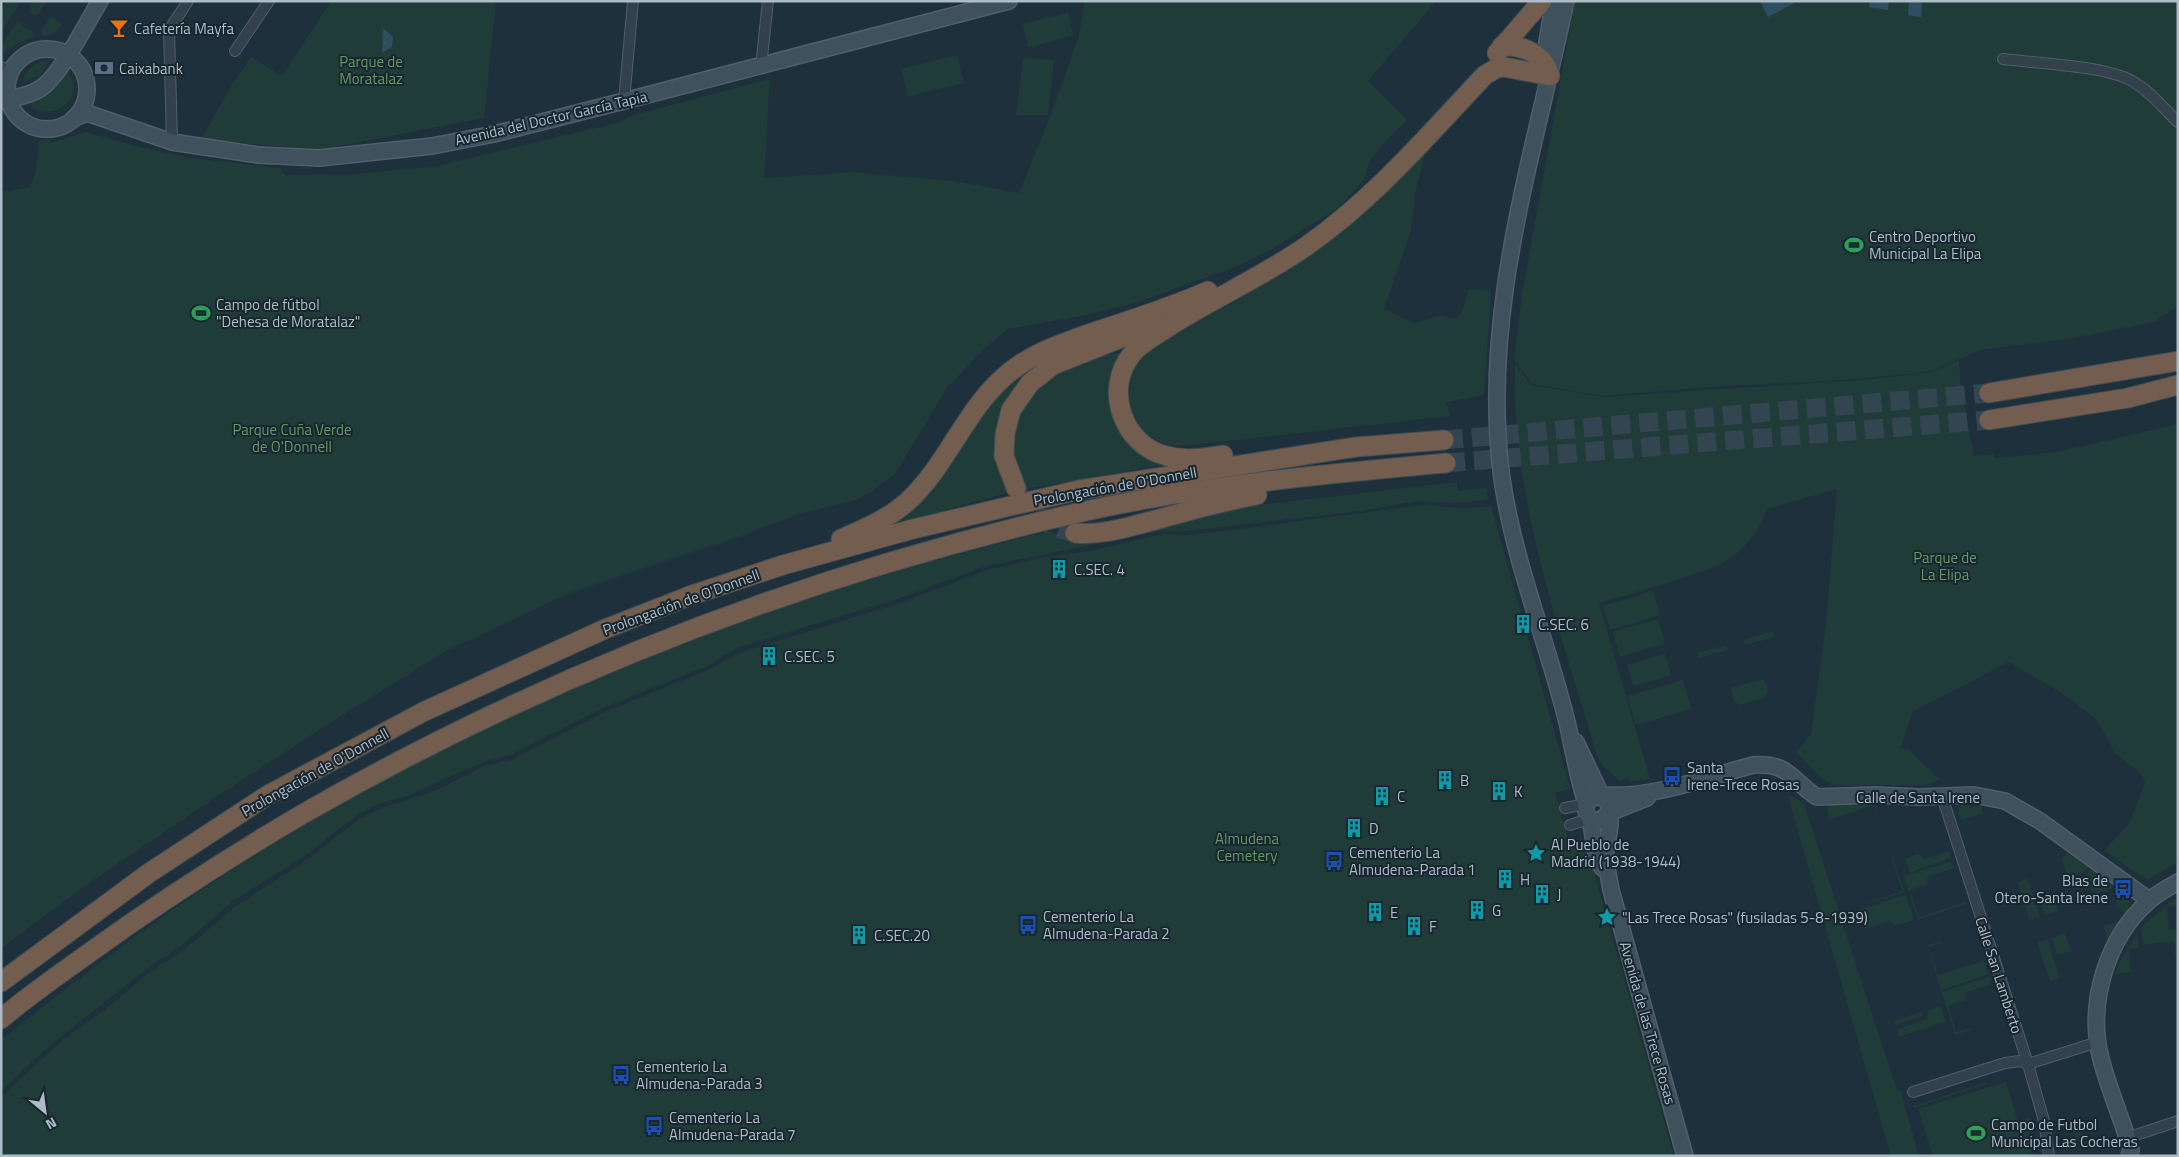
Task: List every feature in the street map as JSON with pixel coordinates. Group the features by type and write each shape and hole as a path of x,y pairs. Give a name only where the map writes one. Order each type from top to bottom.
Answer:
{"highway":[{"path":"1416,149 1542,1"},
{"path":"1502,46 1521,47 1545,70"},
{"path":"1356,447 1314,444 1193,458 1166,456 1154,452 1137,440 1125,422 1119,404 1119,385 1123,367 1140,346 1200,307 1308,246 1350,213 1381,185 1485,75 1497,68 1545,70"},
{"path":"783,566 872,526 907,502 931,476 984,397 1024,361 1069,341 1189,300 1232,281 1272,267"},
{"path":"1016,488 1004,456 1005,434 1011,410 1030,383 1052,365 1200,307"},
{"path":"1990,393 2128,370 2178,359"},
{"path":"1989,420 2128,398 2178,384"},
{"path":"2128,398 2147,399 2178,395"},
{"name":"Prolongación de O'Donnell","path":"1,982 149,873 268,795 423,712 604,629 692,595 783,566 913,529 1079,490 1356,447 1444,440"},
{"name":"Prolongación de O'Donnell","path":"4,1016 129,924 245,848 411,754 604,665 764,602 927,551 1089,511 1216,488 1446,463"},
{"path":"1075,533 1089,534 1111,531 1220,502 1290,488 1317,476"}],"street":[{"path":"5,100 44,86 59,68 100,1"},
{"path":"172,142 169,30 188,1"},
{"path":"235,51 269,1"},
{"path":"624,101 633,1"},
{"path":"761,66 768,1"},
{"name":"Avenida del Doctor García Tapia","path":"81,112 172,142 258,155 319,158 432,146 494,134 1009,1"},
{"path":"1545,70 1554,1"},
{"path":"1545,70 1566,1"},
{"path":"57,50 67,54 74,60 84,75 87,92 81,112 62,125 41,128 23,121 5,100 7,86 6,69 34,51 57,50"},
{"path":"2003,59 2104,72 2130,80 2143,88 2178,122"},
{"name":"Avenida de las Trece Rosas","path":"1545,70 1500,312 1496,376 1499,441 1506,502 1567,723 1579,784 1589,814 1596,853 1610,890 1685,1156"},
{"name":"Avenida de las Trece Rosas","path":"1567,723 1602,797 1609,804 1605,857 1610,890"},
{"name":"Calle de Santa Irene","path":"1565,808 1589,814 1599,821 1608,815 1670,789 1754,765 1765,764 1775,765 1789,772 1817,797 1963,795 1991,797 2018,807 2149,900"},
{"name":"Calle de Santa Irene","path":"1589,814 1593,797 1670,789"},
{"name":"Calle San Lamberto","path":"1942,796 2028,1064 2044,1121 2049,1156"},
{"path":"1570,826 1589,814"},
{"path":"2178,882 2149,900 2124,932 2106,965 2098,997 2098,1042 2130,1150 2178,1121"},
{"path":"1914,1092 2005,1063 2020,1061 2028,1064 2098,1042"}],"green space":[{"path":"7,1 21,1 1,32 1,10"},
{"path":"34,1 47,1 38,14 34,16 29,11"},
{"name":"Parque de Moratalaz","path":"331,1 496,1 484,118 318,150 201,139 231,86 251,57 282,76"},
{"name":"Parque Cuña Verde de O'Donnell","path":"1436,1 1368,81 1407,120 1381,146 1366,170 1365,179 1337,209 1267,252 1235,267 1138,302 1086,315 1008,329 985,348 947,388 895,474 859,499 799,514 741,536 572,592 446,651 213,799 92,881 1,948 1,192 28,188 34,178 39,141 49,139 51,143 86,132 143,148 192,158 280,168 285,175 357,174 437,166 621,122 630,116 770,79 764,178 851,172 953,181 1019,193 1050,117 1079,36 1084,2"},
{"name":"Centro Deportivo Municipal La Elipa","path":"1575,1 2178,1 2178,307 2153,322 2073,338 1979,350 1932,371 1844,380 1708,387 1603,396 1532,384 1514,360 1522,294"},
{"path":"1068,12 1073,35 1028,48 1023,24"},
{"path":"51,16 62,24 55,34 43,36 41,31"},
{"path":"17,22 35,36 17,44 4,53 1,47"},
{"path":"957,55 964,83 908,96 901,69"},
{"path":"1023,58 1054,60 1048,115 1016,115"},
{"path":"50,61 41,74 22,84 28,70 35,64"},
{"path":"67,71 73,79 74,88 72,97 66,104 59,109 49,111 39,110 29,105 55,88"},
{"path":"1427,146 1415,193 1411,230 1384,309 1414,324 1440,315 1454,319 1462,313 1469,289 1491,291 1484,395 1446,402 1450,416 1192,445 1174,446 1166,444 1143,430 1135,420 1129,397 1133,372 1145,350 1269,282 1316,252 1339,235 1362,214"},
{"path":"1070,346 1012,395 1011,492 890,525 1000,388 1028,364"},
{"path":"1124,352 1112,378 1146,456 1162,465 1026,489 1019,475 1012,452 1012,431 1019,412 1031,396 1046,382 1065,371 1085,362"},
{"name":"Parque de La Elipa","path":"1959,360 1960,383 1974,456 1994,454 1994,458 2057,452 2178,424 2178,862 2149,879 2136,873 2104,850 2129,824 2145,783 2142,775 2115,753 2097,720 2066,696 2009,662 1913,711 1900,748 1909,750 1940,780 1926,785 1832,785 1822,779 1796,752 1811,734 1826,624 1837,489 1767,509 1751,539 1741,550 1717,566 1703,572 1599,603 1650,779 1630,782 1627,778 1620,781 1602,765 1596,753 1553,609 1529,512 1516,414 1515,364 1531,385 1603,397 1864,380 1931,372"},
{"path":"1457,482 1457,491 1486,488 1488,500 1454,503 1417,501 1360,511 1186,531 1162,531 986,566 900,598 737,648 709,665 603,708 511,755 483,762 407,796 381,803 356,816 306,855 233,901 183,944 148,968 49,1046 1,1091 1,1040 149,926 297,829 398,772 502,720 609,673 718,631 828,593 939,560 1050,531 1069,539 1251,506"},
{"name":"Almudena Cemetery","path":"1423,505 1463,508 1491,506 1570,788 1555,793 1570,845 1585,841 1674,1156 1,1156 1,1097 65,1038 102,1012 149,973 186,948 236,906 308,859 359,819 382,808 437,790 484,766 513,759 605,712 710,669 739,653 900,603 987,570 1041,558 1094,550 1162,534 1186,535 1232,530"},
{"path":"1653,591 1660,615 1610,630 1603,606"},
{"path":"1658,619 1665,644 1620,657 1613,632"},
{"path":"1773,631 1775,637 1745,645 1743,640"},
{"path":"1726,645 1728,650 1699,658 1698,653"},
{"path":"1665,654 1671,675 1633,686 1627,665"},
{"path":"1764,679 1768,691 1764,698 1740,705 1734,701 1730,688"},
{"path":"1683,680 1691,709 1636,725 1627,696"},
{"path":"1788,796 1794,797 1804,804 1897,1091 1900,1090 1919,1156 1891,1156"},
{"path":"1876,803 1879,819 1875,805 1829,820 1827,807 1831,805"},
{"path":"1961,805 1981,806 1983,813 1961,820 1958,808"},
{"path":"1887,842 1905,892 1857,907 1902,891"},
{"path":"1948,851 1951,858 1910,872 1905,858 1918,854 1924,859"},
{"path":"2067,853 2088,867 2084,872 2068,877 2062,860"},
{"path":"1951,861 1954,868 1930,876 1927,879 1928,884 1910,890 1919,917 1965,902 1966,904 1918,920 1904,876"},
{"path":"2091,869 2113,886 2111,889 2093,895 2087,875"},
{"path":"2027,878 2040,916 2029,920 2018,883"},
{"path":"2120,891 2130,902 2126,914 2117,907 2115,899"},
{"path":"2053,893 2058,911 2044,915 2039,898"},
{"path":"1905,895 1914,920 1895,926 1890,921 1864,929 1858,910"},
{"path":"2176,898 2178,906 2167,907 2169,930 2178,930 2177,970 2174,941 2143,945 2141,927"},
{"path":"2122,920 2108,940 2103,926"},
{"path":"2065,933 2071,951 2057,955 2052,938"},
{"path":"2137,933 2139,948 2129,949 2131,972 2115,974 2121,959"},
{"path":"2047,939 2060,978 2050,981 2037,943"},
{"path":"1941,941 1941,943 1928,948 1938,975 1984,961 1988,974 1941,990 1927,946"},
{"path":"1989,977 1991,984 1966,992 1965,1000 1948,1006 1956,1032 1970,1028 1970,1030 1955,1035 1942,992"},
{"path":"1935,992 1946,1022 1899,1037 1897,1030 1927,1019 1928,1010 1940,1006"},
{"path":"1923,1011 1922,1016 1895,1025 1894,1021"},
{"path":"1986,1082 1987,1084 1914,1108 1913,1106"},
{"name":"Campo de Futbol Municipal Las Cocheras","path":"2006,1082 2018,1122 2029,1118 2034,1151 2029,1153 2035,1153 2036,1156 1933,1156 1918,1109"},
{"path":"2077,1124 2082,1139 2076,1142 2071,1126"}],"water":[{"path":"1760,1 1794,1 1795,3 1768,17"},
{"path":"1870,1 1889,1 1888,10 1869,7"},
{"path":"1909,2 1922,3 1921,17 1908,15"},
{"path":"383,28 393,37 392,47 382,53"}],"tunnel":[{"path":"1444,440 1989,393"},
{"path":"1446,463 1989,420"},
{"path":"1018,492 1029,507 1042,519 1057,528 1075,533"}],"place":[{"name":"Cafetería Mayfa","path":"119,28"},
{"name":"Caixabank","path":"104,68"},
{"name":"Centro Deportivo Municipal La Elipa","path":"1854,245"},
{"name":"Campo de fútbol \"Dehesa de Moratalaz\"","path":"201,313"},
{"name":"C.SEC. 4","path":"1059,569"},
{"name":"C.SEC. 6","path":"1523,624"},
{"name":"C.SEC. 5","path":"769,656"},
{"name":"Santa Irene-Trece Rosas","path":"1672,776"},
{"name":"B","path":"1445,780"},
{"name":"K","path":"1499,791"},
{"name":"C","path":"1382,796"},
{"name":"D","path":"1354,828"},
{"name":"Al Pueblo de Madrid (1938-1944)","path":"1536,853"},
{"name":"Cementerio La Almudena-Parada 1","path":"1334,861"},
{"name":"H","path":"1505,879"},
{"name":"Blas de Otero-Santa Irene","path":"2123,889"},
{"name":"J","path":"1542,894"},
{"name":"G","path":"1477,910"},
{"name":"E","path":"1375,912"},
{"name":"\"Las Trece Rosas\" (fusiladas 5-8-1939)","path":"1607,917"},
{"name":"Cementerio La Almudena-Parada 2","path":"1028,925"},
{"name":"F","path":"1414,926"},
{"name":"C.SEC.20","path":"859,935"},
{"name":"Cementerio La Almudena-Parada 3","path":"621,1075"},
{"name":"Cementerio La Almudena-Parada 7","path":"654,1126"},
{"name":"Campo de Futbol Municipal Las Cocheras","path":"1976,1133"}]}
